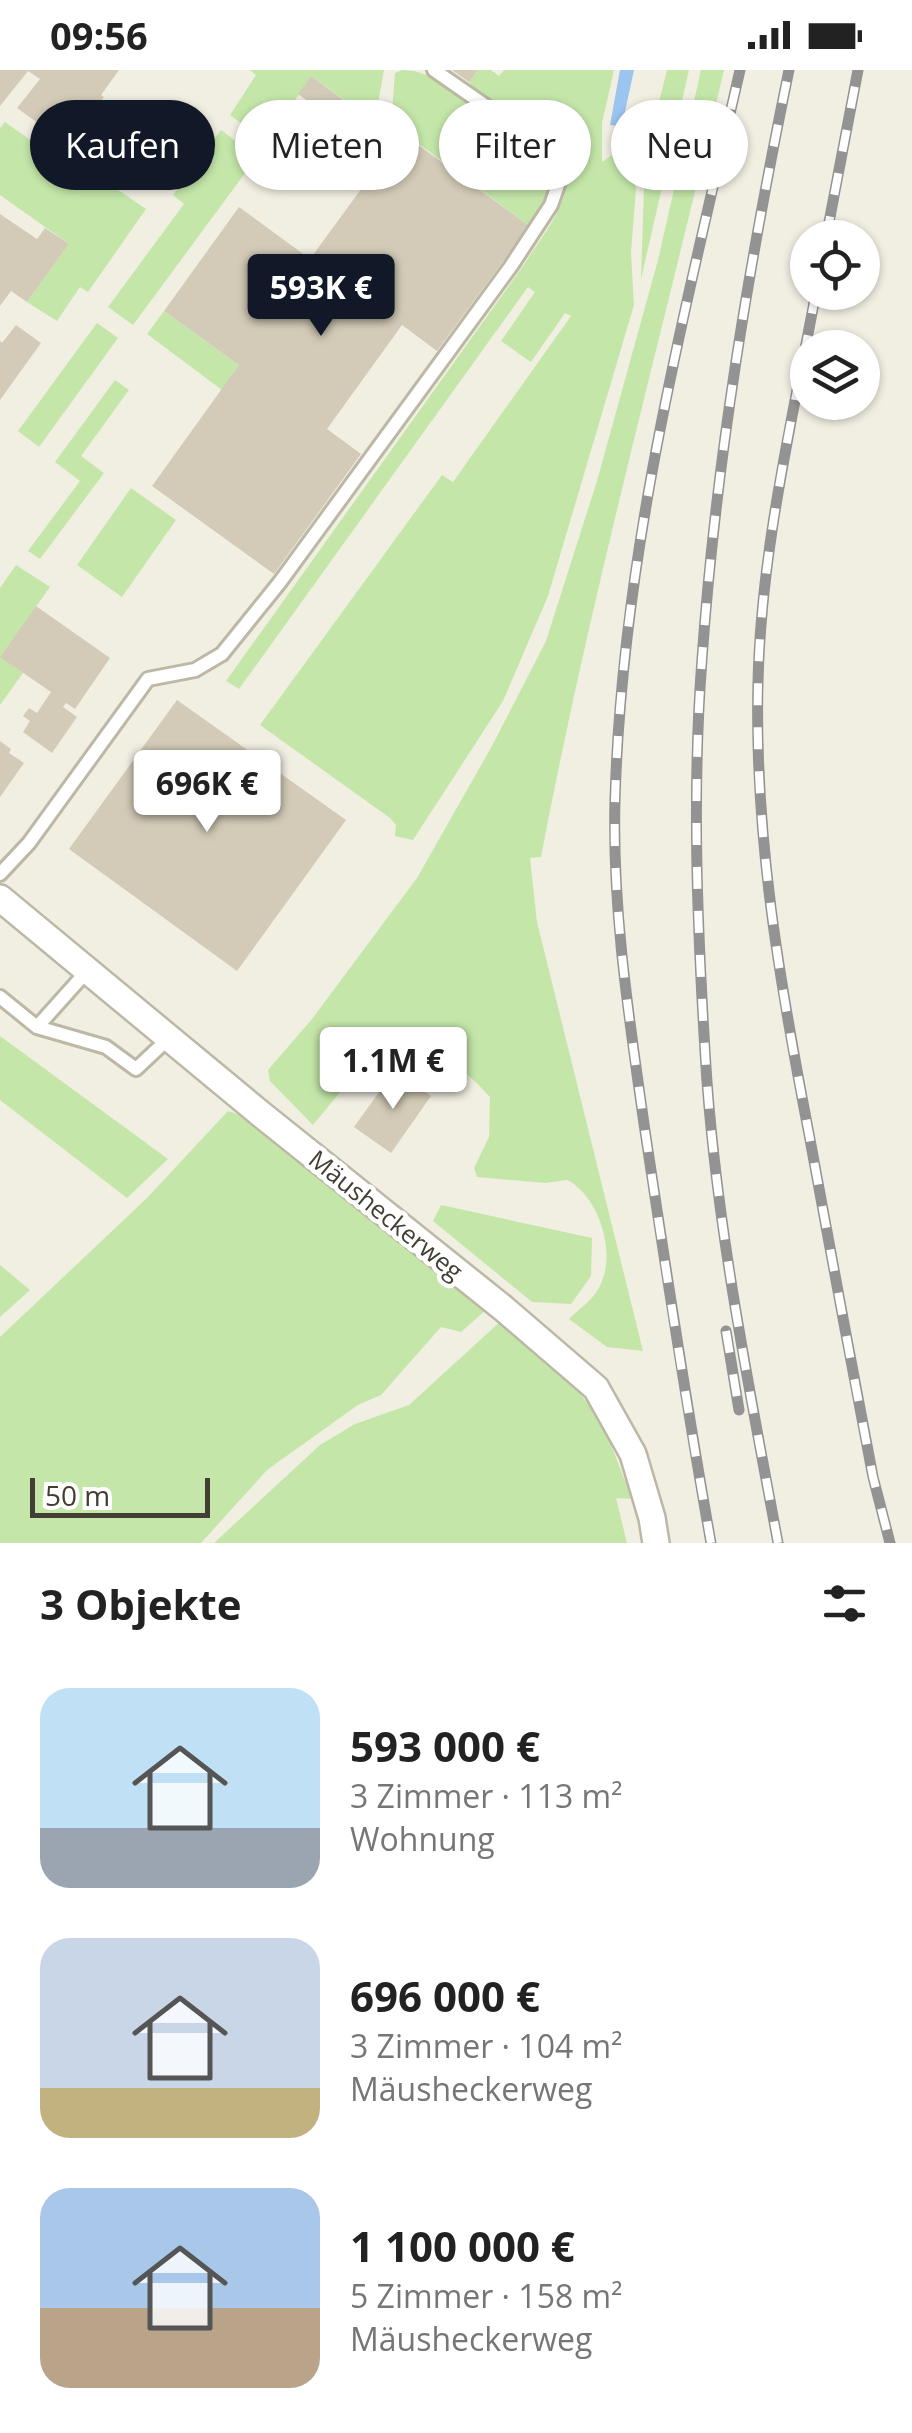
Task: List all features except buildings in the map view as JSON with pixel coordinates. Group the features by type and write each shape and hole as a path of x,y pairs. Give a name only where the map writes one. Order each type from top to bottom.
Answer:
{"street":[{"name":"Mäusheckerweg","path":"0,898 596,1388 633,1454 656,1543"}],"lane":[{"path":"0,874 29,844 148,679 194,670 222,654 280,582 552,205 559,182 554,156 540,139 520,120 493,111 434,70"},
{"path":"37,1027 88,970"},
{"path":"0,997 37,1027 106,1047 136,1069 169,1038"}],"green space":[{"path":"250,70 384,70 379,100 344,100 311,76 295,100 240,100 256,75"},
{"path":"478,70 491,70 499,76 504,70 614,70 602,123 602,162 611,156 611,190 636,190 631,253 634,305 548,596 503,701 413,840 395,836 396,825 390,818 260,725 442,475 453,482 571,316 565,313 531,362 501,341 535,292 528,287 239,689 226,681 523,266 559,209 565,190 591,190 591,100 492,100 469,82"},
{"path":"667,70 689,70 682,100 660,100"},
{"path":"701,70 724,70 717,100 694,100"},
{"path":"412,71 430,77 466,100 439,100 439,159 419,144 419,100 393,100 395,73"},
{"path":"5,122 30,140 30,190 118,190 146,209 88,292 80,287 57,321 27,302 69,244 0,195 0,128"},
{"path":"221,130 235,140 235,187 133,325 108,307 184,204 173,195 177,190 215,190 215,138"},
{"path":"481,190 548,190 529,226"},
{"path":"644,190 661,190 641,279"},
{"path":"674,190 695,190 605,561 541,857 530,858 537,922 643,1351 607,1347 569,1319 594,1295 606,1262 603,1229 589,1199 579,1188 567,1180 545,1183 477,1177 474,1168 489,1137 490,1097 467,1074 422,1046 390,1044 375,1050 313,1125 270,1081 268,1070 312,1019 417,878 546,641 597,481"},
{"path":"164,311 239,365 222,390 147,334"},
{"path":"97,323 118,338 39,447 18,431"},
{"path":"115,380 129,390 81,456 104,473 40,559 28,551 80,481 55,462"},
{"path":"131,488 176,520 122,597 77,565"},
{"path":"16,565 50,587 1,656 23,673 0,705 0,588"},
{"path":"0,1036 168,1159 127,1198 0,1100"},
{"path":"228,1111 240,1115 487,1309 461,1332 441,1327 381,1395 358,1405 267,1470 201,1543 0,1543 0,1337 147,1198"},
{"path":"441,1205 592,1238 591,1276 571,1304 532,1302 433,1221"},
{"path":"0,1265 30,1290 0,1317"},
{"path":"502,1320 570,1380 603,1424 632,1499 616,1498 627,1543 214,1543 320,1445 355,1424 409,1405"}],"water":[{"path":"620,70 634,70 627,100 615,100"}],"railway":[{"path":"711,1543 627,1003 616,882 615,800 620,707 643,523 678,342 740,70"},
{"path":"778,1543 734,1298 709,1112 696,806 702,659 725,437 789,70"},
{"path":"829,220 858,70"},
{"path":"813,310 765,584 758,682 760,796 788,1022 873,1477 890,1543"},
{"path":"726,1331 739,1410"}]}
